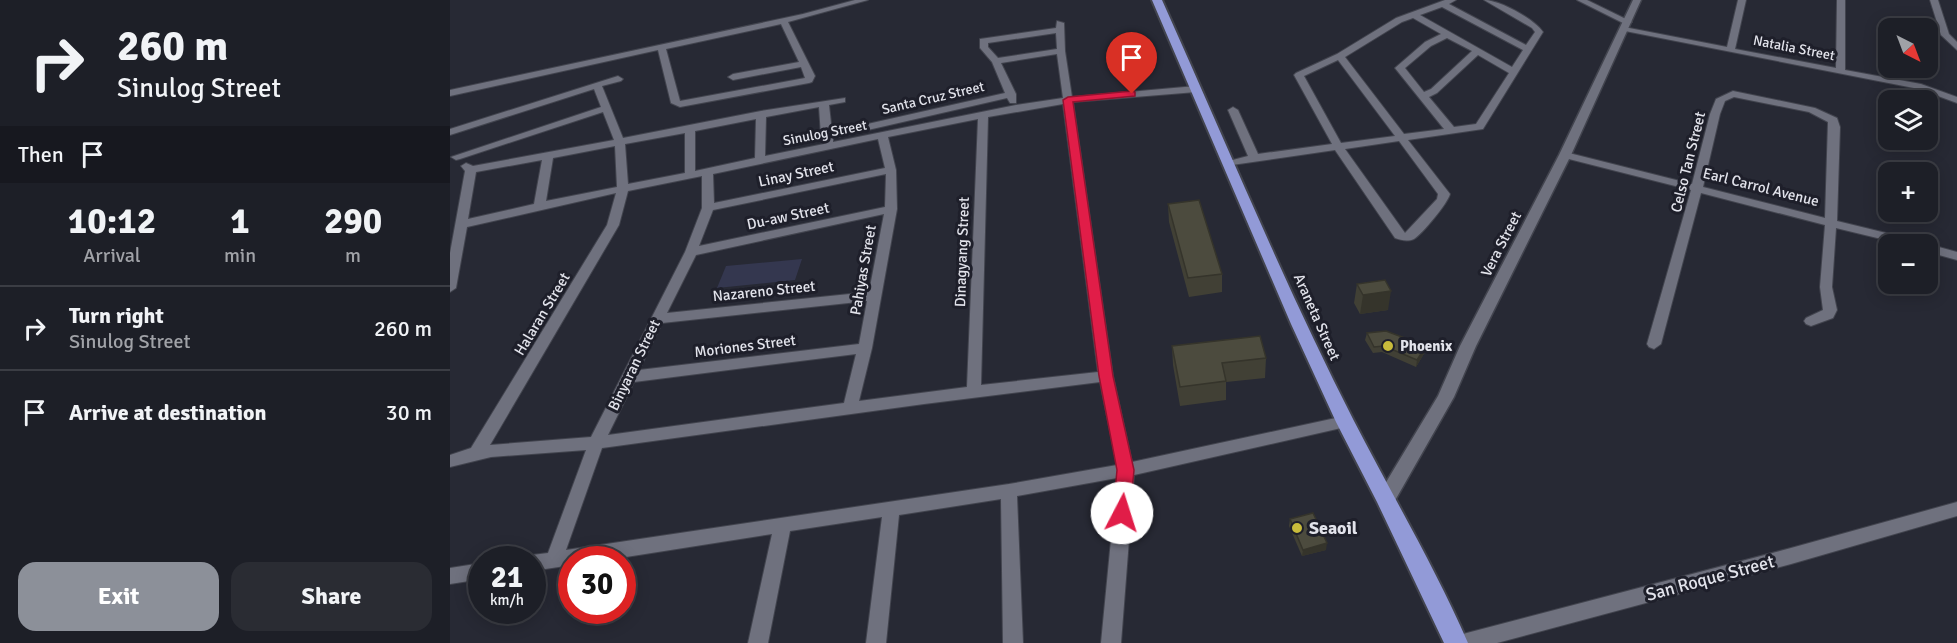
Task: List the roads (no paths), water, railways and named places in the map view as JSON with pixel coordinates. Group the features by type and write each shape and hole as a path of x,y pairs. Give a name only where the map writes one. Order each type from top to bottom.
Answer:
{"highway":[{"name":"Araneta Street","path":"1157,0 1344,422 1386,499 1456,643"}],"street":[{"path":"450,93 864,0"},
{"path":"1340,56 1403,138 1444,197 1410,236 1399,235 1338,146 1298,77 1340,56 1386,27 1452,0"},
{"path":"1229,164 1254,158 1452,132 1482,125 1539,32 1539,29 1488,0"},
{"name":"Natalia Street","path":"1581,0 1626,26 1921,87 1957,100"},
{"name":"Vera Street","path":"1386,499 1446,397 1468,346 1565,155 1637,0"},
{"path":"1731,49 1742,0"},
{"path":"1840,71 1841,0"},
{"path":"1934,0 1945,35 1957,47"},
{"path":"1441,3 1529,50"},
{"path":"1414,15 1514,72"},
{"path":"661,46 676,103 680,104 808,80 810,76 783,20"},
{"path":"1016,108 996,61 984,48 983,41 1060,27 1061,51 1106,376 1126,470 1111,643"},
{"path":"1446,34 1428,44 1400,68 1452,132"},
{"path":"996,61 1061,51"},
{"path":"1423,96 1434,91 1476,52"},
{"path":"733,77 804,64"},
{"path":"450,132 618,79"},
{"name":"Halaran Street","path":"478,451 613,225 623,190 620,142 597,85"},
{"name":"Sinulog Street","path":"463,224 539,206 760,161 828,141 883,137 1016,108 1068,100 1196,89"},
{"name":"Santa Cruz Street","path":"828,141 1011,94"},
{"name":"Celso Tan Street","path":"1654,344 1697,188 1714,114 1721,99 1733,94 1812,110 1833,120 1835,127 1826,287 1830,310 1828,315 1811,321"},
{"path":"471,170 842,100"},
{"path":"824,104 828,141"},
{"path":"453,154 607,108"},
{"path":"1233,110 1254,158"},
{"path":"760,161 761,114"},
{"name":"Dinagyang Street","path":"975,390 983,115"},
{"path":"690,127 690,174"},
{"name":"Pahiyas Street","path":"850,407 866,348 891,209 891,170 883,137"},
{"path":"453,154 471,170"},
{"path":"539,206 548,154"},
{"name":"Earl Carrol Avenue","path":"1565,155 1878,234"},
{"path":"450,288 471,170"},
{"name":"Linay Street","path":"708,208 891,170"},
{"name":"Binyaran Street","path":"554,560 596,443 691,252 708,208 707,171"},
{"name":"Du-aw Street","path":"691,252 891,209"},
{"path":"1938,251 1957,256"},
{"name":"Nazareno Street","path":"657,319 875,296"},
{"name":"Moriones Street","path":"628,377 866,348"},
{"path":"450,460 478,451 596,443 975,390 1106,376"},
{"path":"546,561 1009,491 1126,470 1344,422"},
{"path":"1009,491 1013,643"},
{"path":"876,643 891,509"},
{"name":"San Roque Street","path":"1463,643 1957,509"},
{"path":"758,643 783,524"},
{"path":"450,576 468,573"}],"place":[{"name":"Phoenix","path":"1388,346"},
{"name":"Seaoil","path":"1297,528"}]}
